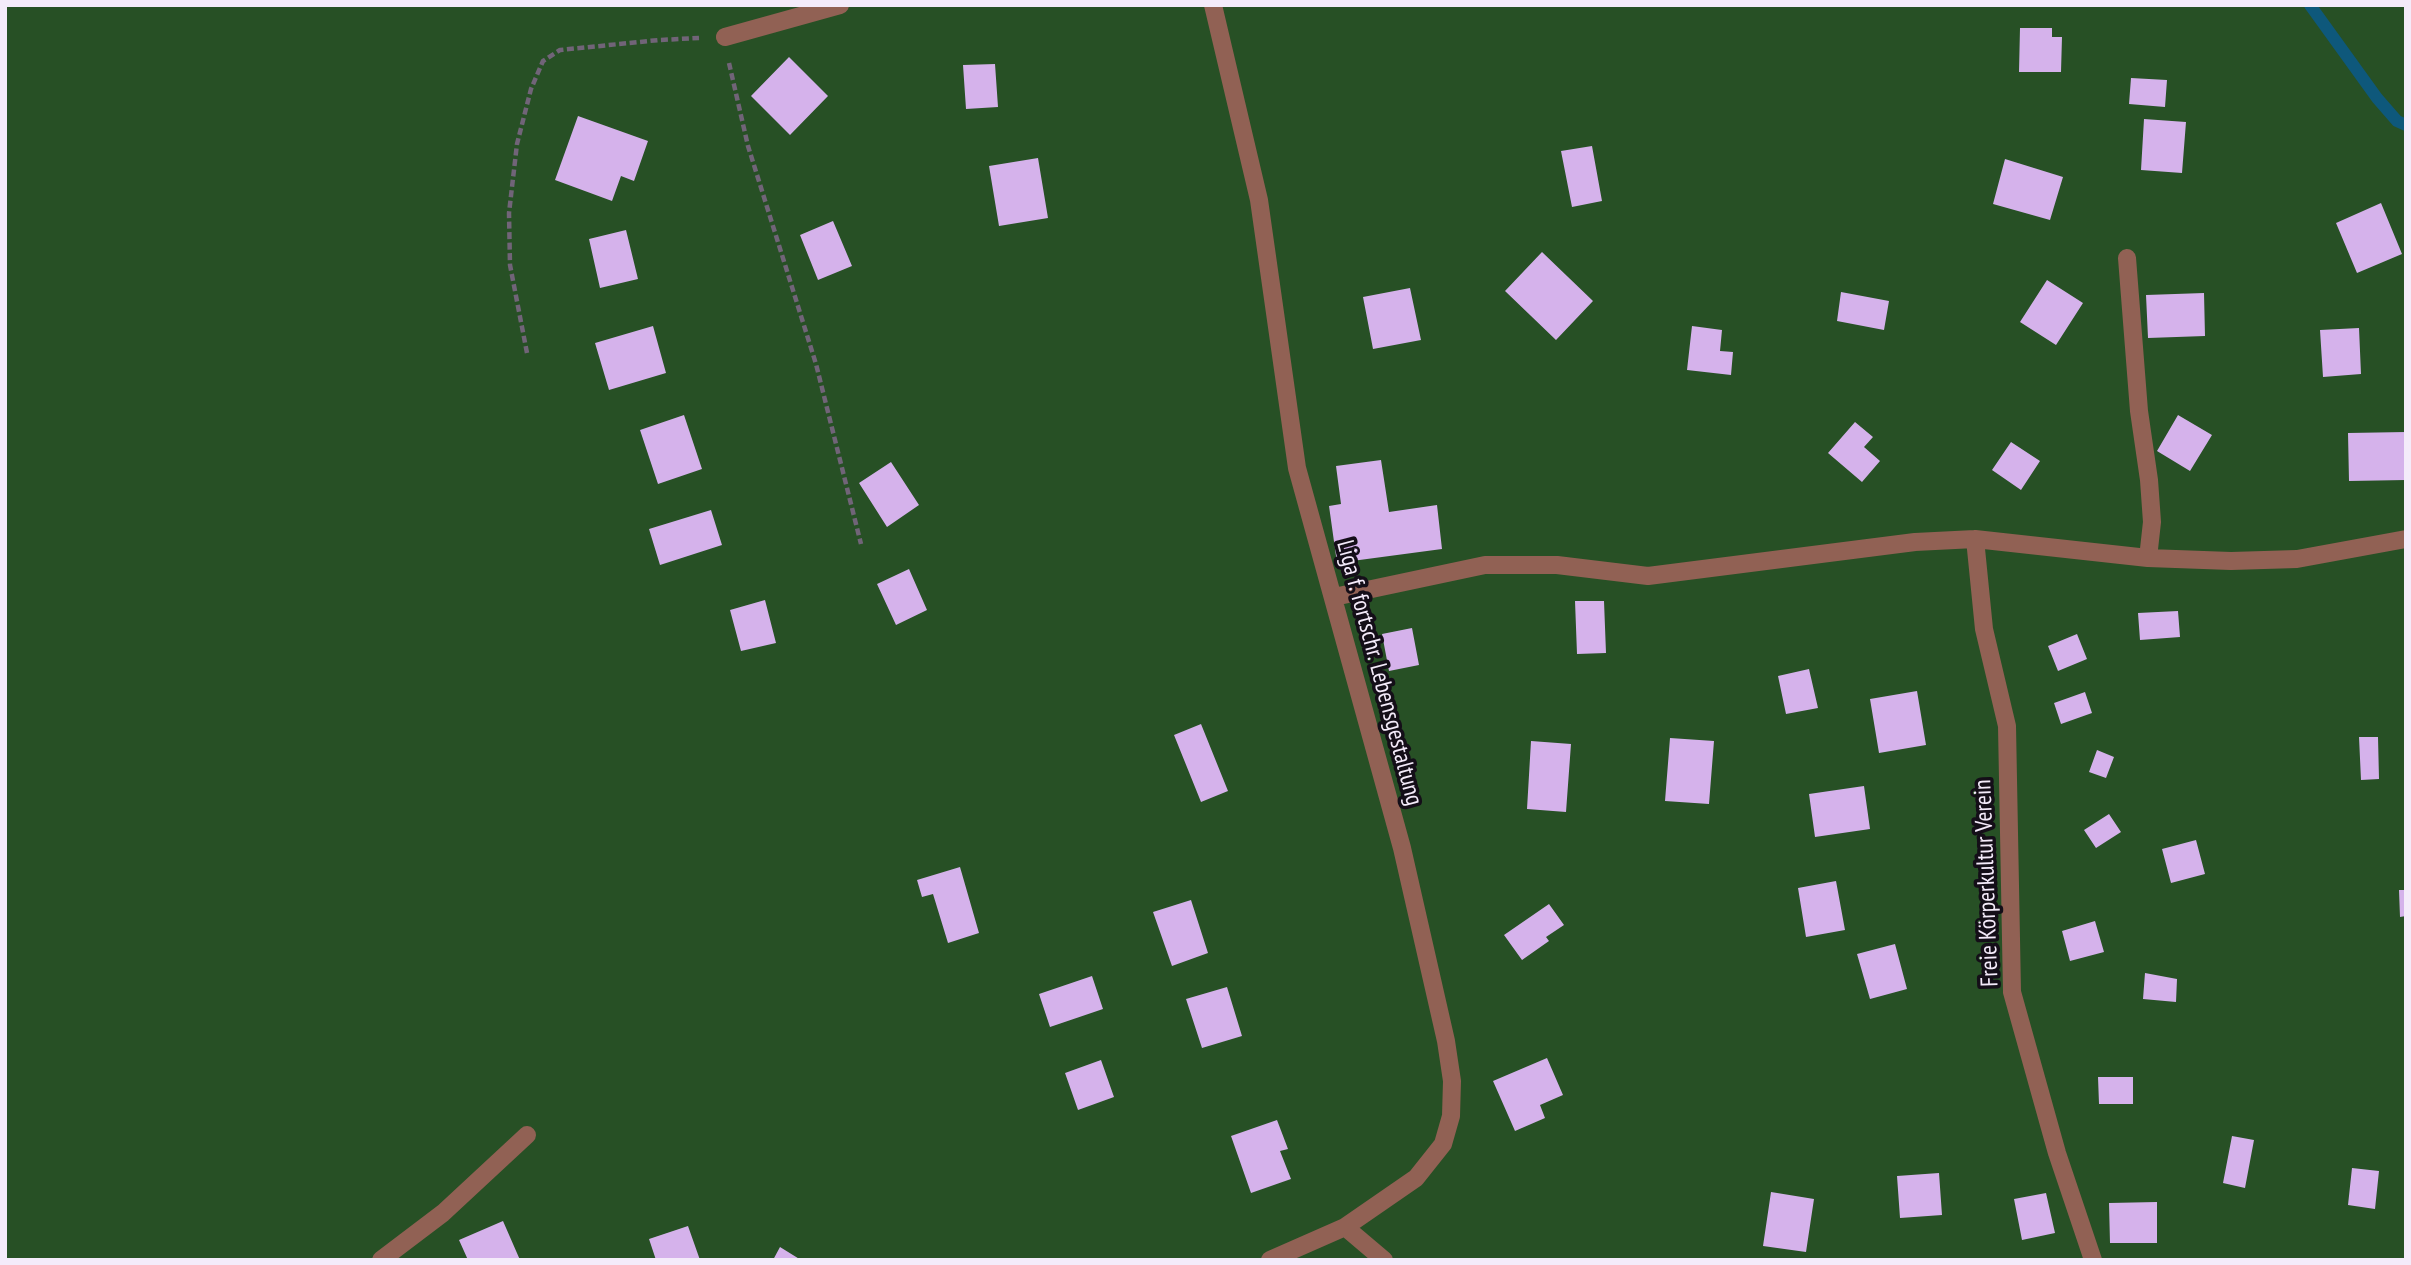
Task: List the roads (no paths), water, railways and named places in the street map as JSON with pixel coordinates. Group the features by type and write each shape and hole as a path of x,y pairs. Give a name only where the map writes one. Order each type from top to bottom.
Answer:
{"lane":[{"path":"724,37 841,5"},
{"name":"Liga f. fortschr. Lebensgestaltung","path":"1213,5 1259,200 1297,468 1402,848 1446,1041 1452,1081 1451,1116 1443,1144 1416,1178 1345,1227 1270,1260"},
{"path":"2127,258 2139,411 2152,522 2148,558"},
{"path":"1334,597 1485,565 1558,565 1648,576 1915,542 1975,539 2148,558 2231,561 2297,559 2406,538"},
{"name":"Freie Körperkultur Verein","path":"1975,539 1984,629 2007,726 2012,992 2057,1153 2093,1260"},
{"path":"381,1260 443,1213 527,1135"},
{"path":"1345,1227 1384,1260"}],"waterway":[{"path":"2310,5 2377,98 2397,121 2406,125"}]}
